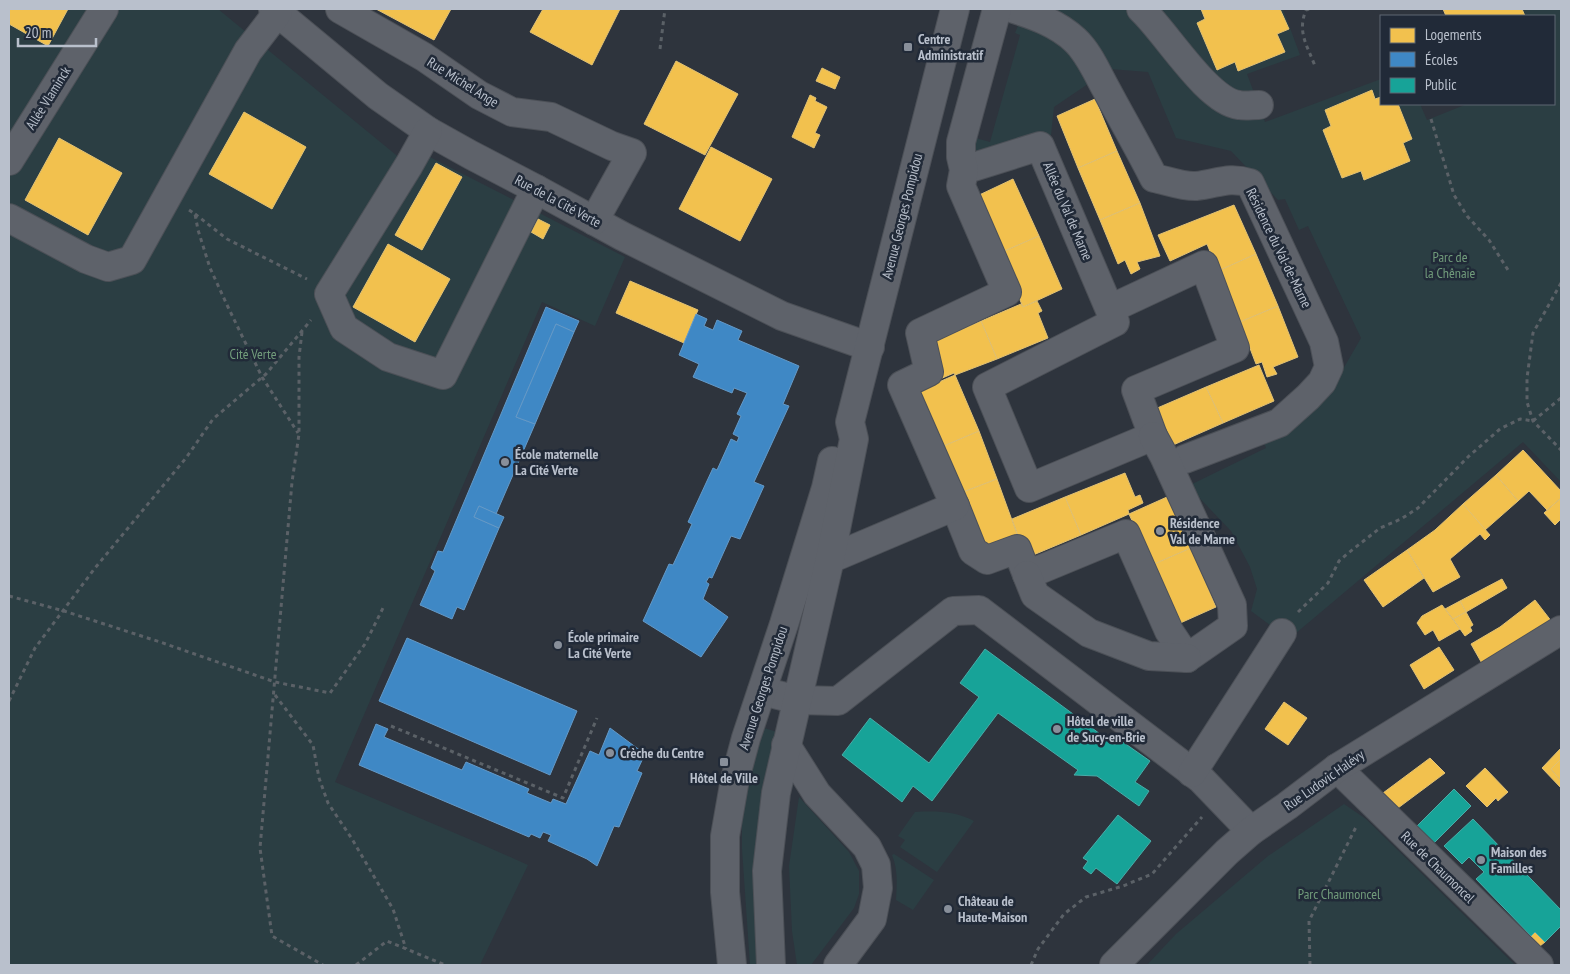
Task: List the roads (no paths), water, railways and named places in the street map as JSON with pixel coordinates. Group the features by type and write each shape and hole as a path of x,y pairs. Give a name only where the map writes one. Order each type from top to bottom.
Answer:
{"street":[{"name":"Allée Vlaminck","path":"9,161 104,9"},
{"name":"Rue Michel Ange","path":"340,9 424,57 479,95 512,112 551,116 612,146 632,153 594,221"},
{"name":"Avenue Georges Pompidou","path":"771,965 767,871 776,793 830,559 854,439 850,422 954,9"},
{"path":"997,9 961,142 961,157 964,170 961,186 1007,292 920,333 929,372 902,385 955,506 972,551 987,560 1017,549 1035,595 1089,633 1149,656 1187,658 1233,626 1232,606 1164,456 1153,436 1136,390 1235,348 1204,265 1110,309 1115,322 987,387 1029,488 1153,436"},
{"name":"Résidence du Val-de-Marne","path":"1014,9 1037,16 1076,40 1094,66 1154,178 1194,186 1238,180 1250,183 1324,342 1329,367 1322,382 1279,423 1185,459"},
{"path":"1141,9 1206,86 1222,99 1238,105 1258,105"},
{"name":"Rue de la Cité Verte","path":"289,14 378,96 428,131 471,156 622,236 782,316 870,347"},
{"path":"9,218 86,259 108,267 132,260 248,51 289,14"},
{"path":"428,131 329,294 344,328 388,357 443,375 536,189"},
{"name":"Allée du Val de Marne","path":"964,170 1040,146 1110,309"},
{"name":"Avenue Georges Pompidou","path":"732,965 725,892 725,836 741,756 826,488 839,433 850,422"},
{"path":"830,559 955,506"},
{"path":"1027,575 1126,534 1169,631 1187,658"},
{"path":"762,691 798,700 838,701 953,611 979,610 1201,778 1251,831"},
{"name":"Rue Ludovic Halévy","path":"1114,965 1220,858 1251,831 1337,768 1561,630"},
{"path":"1192,773 1282,633"},
{"path":"786,745 817,794 867,847 876,865 878,888 872,919 838,965"},
{"name":"Rue de Chaumoncel","path":"1337,768 1539,965"}],"place":[{"name":"Centre Administratif","path":"908,47"},
{"name":"École maternelle La Cité Verte","path":"505,462"},
{"name":"Résidence Val de Marne","path":"1160,531"},
{"name":"École primaire La Cité Verte","path":"558,645"},
{"name":"Hôtel de ville de Sucy-en-Brie","path":"1057,729"},
{"name":"Crèche du Centre","path":"610,753"},
{"name":"Hôtel de Ville","path":"724,762"},
{"name":"Maison des Familles","path":"1481,860"},
{"name":"Château de Haute-Maison","path":"948,909"}],"park label":[{"name":"Parc de la Chênaie","path":"1450,266"},
{"name":"Cité Verte","path":"253,354"},
{"name":"Parc Chaumoncel","path":"1339,894"}]}
